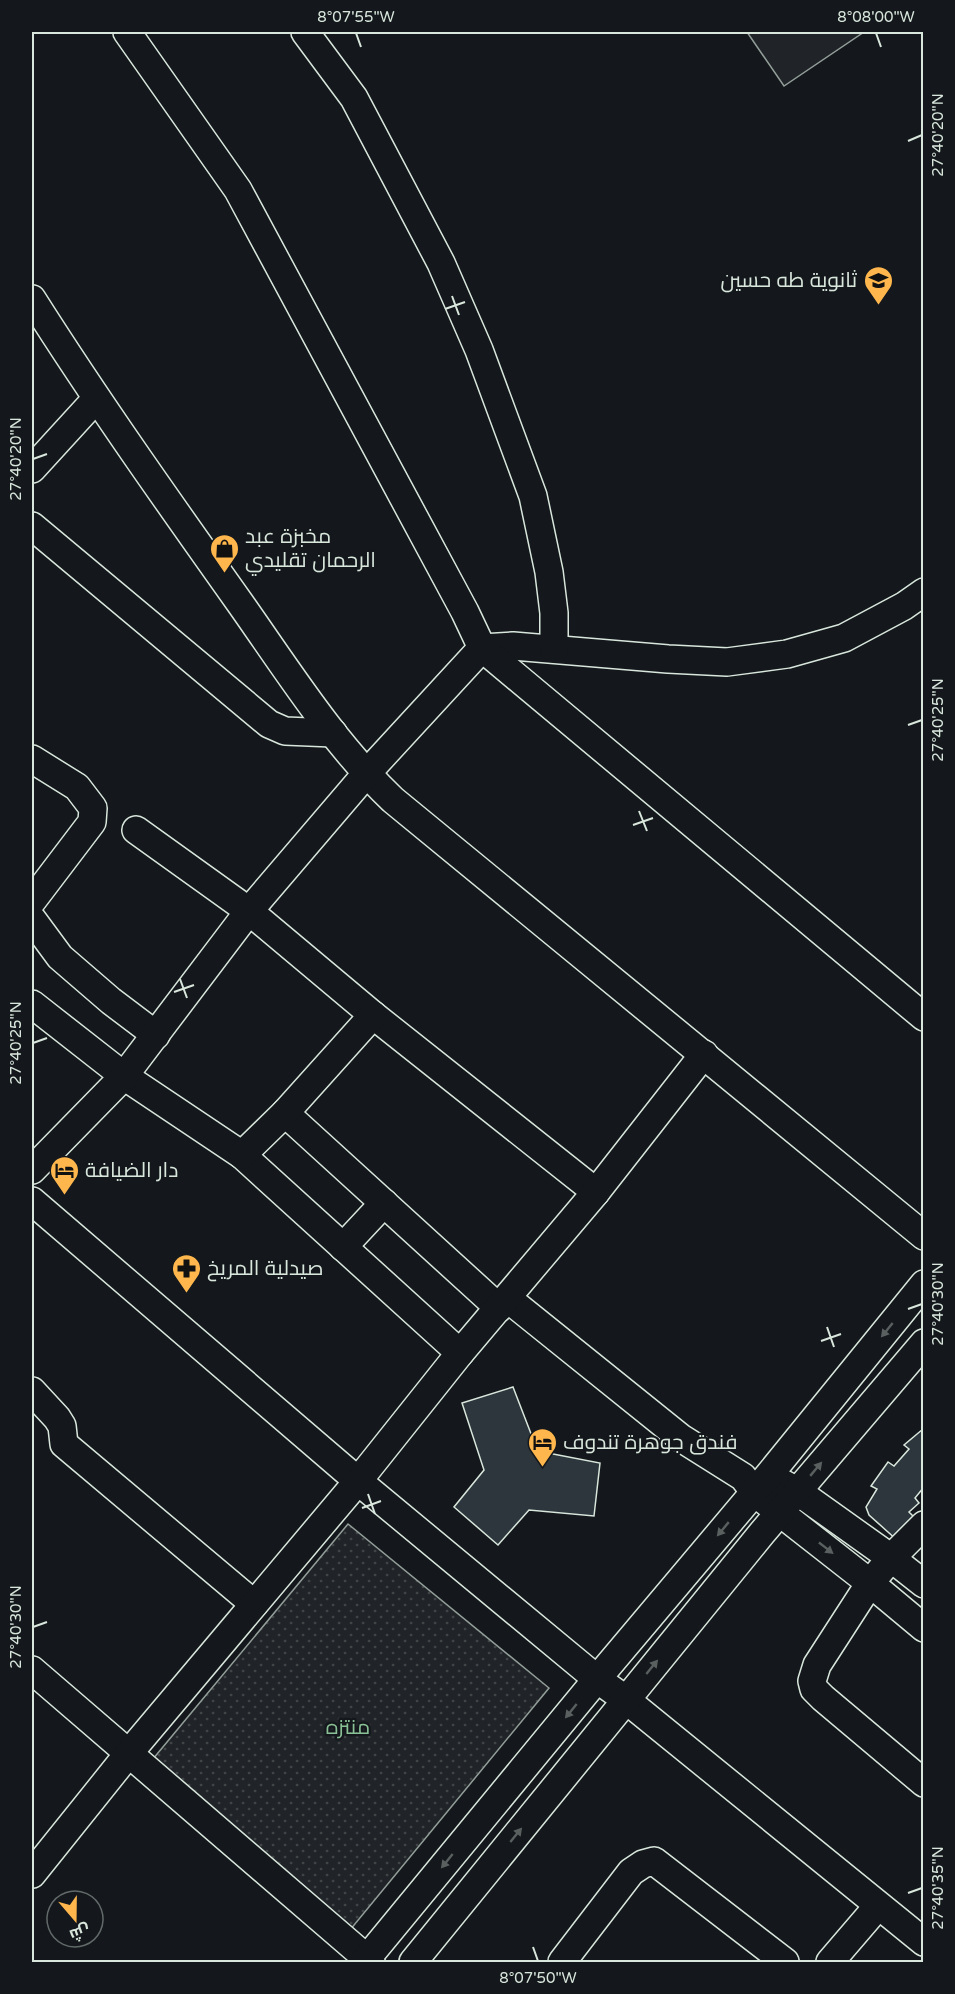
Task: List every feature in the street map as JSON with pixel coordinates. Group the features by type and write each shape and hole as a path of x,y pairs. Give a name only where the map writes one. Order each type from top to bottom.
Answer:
{"street":[{"path":"127,32 238,190 465,612 482,648 924,1017"},
{"path":"305,32 354,98 441,263 479,351 533,496 549,572 554,613 554,649"},
{"path":"32,299 96,399 333,733 366,774 393,800 924,1236"},
{"path":"32,469 96,399"},
{"path":"32,526 269,724 285,732 333,733"},
{"path":"32,1170 124,1076 249,911 366,774 482,648 513,646 727,662 787,654 844,638 904,606 924,592"},
{"path":"32,759 77,788 93,808 92,822 32,901"},
{"path":"136,830 249,911 373,1015 596,1192"},
{"path":"32,919 60,957 111,1001 156,1035"},
{"path":"32,1004 124,1076 242,1155 460,1353"},
{"path":"242,1155 285,1113 373,1015"},
{"path":"32,1874 129,1753 358,1481 460,1353 596,1192 704,1054"},
{"path":"285,1113 384,1203 503,1303 681,1438 755,1482 797,1491 891,1557 924,1584"},
{"path":"32,1201 358,1481 597,1679 625,1699 924,1942"},
{"path":"343,1247 384,1203"},
{"path":"32,1670 367,1962 755,1482 924,1284"},
{"path":"413,1962 625,1699 797,1491 924,1343"},
{"path":"32,1391 62,1426 64,1444 254,1604"},
{"path":"755,1482 780,1512 924,1628"},
{"path":"924,1525 891,1557 870,1583 817,1665 812,1681 814,1689 823,1698 924,1783"},
{"path":"562,1962 631,1872 643,1864 654,1861 785,1962"},
{"path":"830,1962 878,1906"}],"green space":[{"path":"747,32 864,32 784,86"},
{"name":"منتزه","path":"348,1524 549,1688 350,1930 148,1765"}],"building":[{"name":"فندق جوهرة تندوف","path":"513,1387 535,1444 548,1453 600,1463 594,1516 529,1510 498,1545 454,1507 484,1470 462,1403"},
{"path":"923,1429 924,1487 915,1498 919,1503 909,1512 918,1521 898,1541 869,1515 866,1507 877,1489 871,1486 888,1462 894,1466 909,1449 904,1445"}],"place":[{"name":"ثانوية طه حسين","path":"878,306"},
{"name":"مخبزة عبد الرحمان تقليدي","path":"224,574"},
{"name":"دار الضيافة","path":"64,1196"},
{"name":"صيدلية المريخ","path":"186,1294"},
{"name":"فندق جوهرة تندوف","path":"542,1468"}]}
